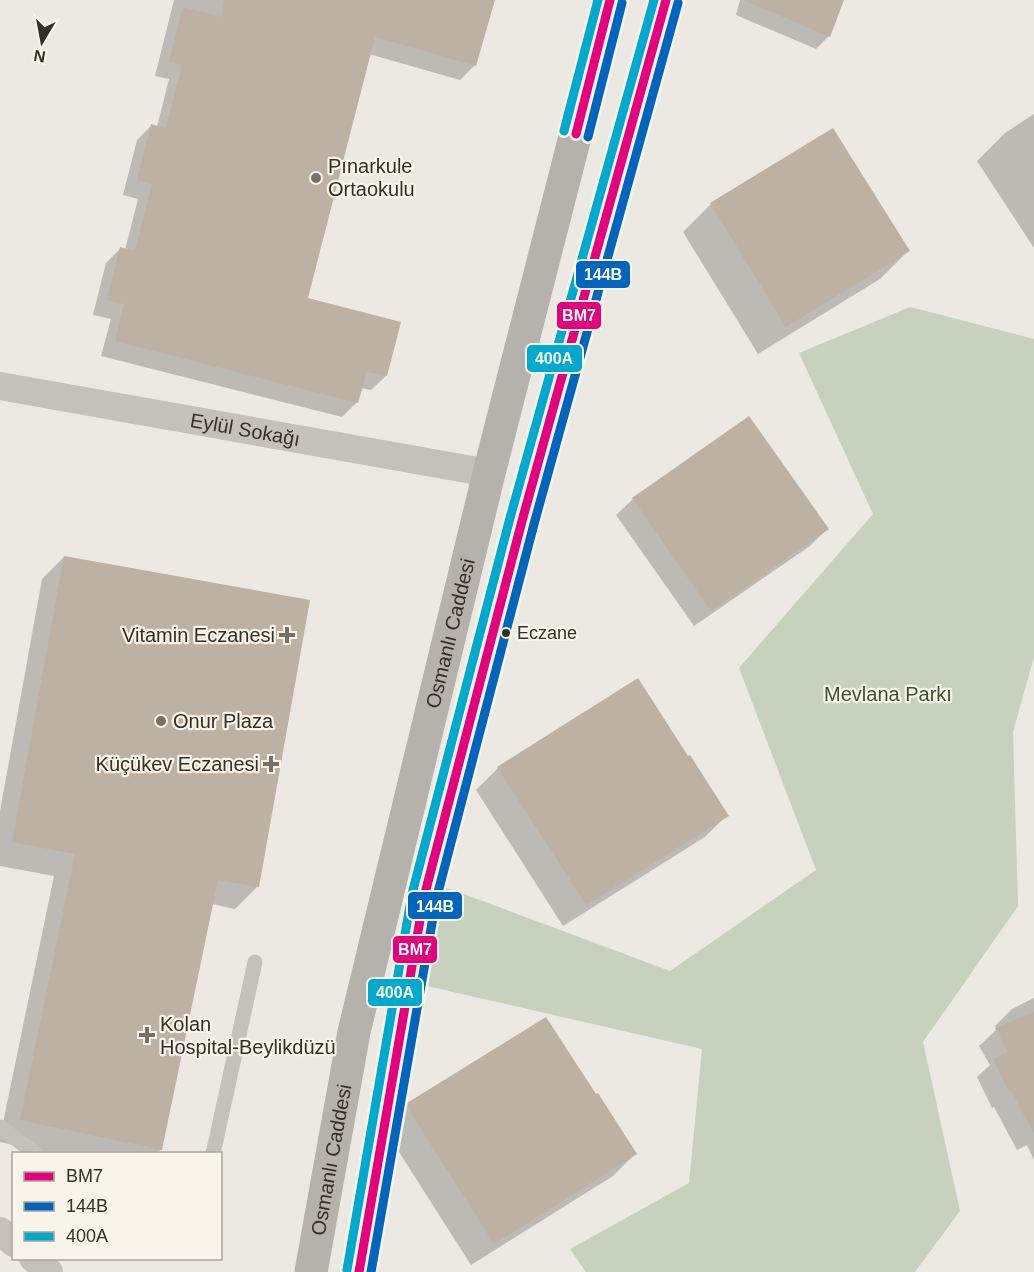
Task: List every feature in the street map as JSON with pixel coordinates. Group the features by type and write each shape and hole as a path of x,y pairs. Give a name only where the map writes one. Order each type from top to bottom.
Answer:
{"main road":[{"name":"Osmanlı Caddesi","path":"311,1272 354,1032 489,473 610,0"},
{"name":"Osmanlı Caddesi","path":"359,1272 424,897 522,521 666,0"}],"street":[{"name":"Eylül Sokağı","path":"0,386 489,473"},
{"path":"0,1231 12,1241"},
{"path":"35,1260 50,1272"}],"lane":[{"path":"213,1152 255,962"},
{"path":"0,1127 33,1152"}],"green space":[{"name":"Mevlana Parkı","path":"910,307 1034,339 1034,657 1013,732 1018,906 923,1042 960,1211 915,1272 586,1272 570,1249 689,1183 702,1049 427,986 445,887 670,971 816,870 739,668 873,514 799,353"}],"building":[{"path":"224,0 495,0 476,66 375,37 308,298 401,322 387,376 367,372 358,403 115,341 124,304 107,300 120,247 135,251 152,184 137,180 151,124 166,128 182,65 169,61 183,7 222,17"},
{"path":"743,0 844,0 830,37"},
{"path":"833,128 910,251 786,327 710,203"},
{"path":"749,416 829,529 711,611 632,498"},
{"name":"Onur Plaza","path":"64,556 310,600 259,887 218,880 162,1150 20,1120 75,854 12,842"},
{"path":"638,678 729,816 586,905 497,767"},
{"path":"1034,1012 1034,1133 1011,1091 1009,1092 993,1059 1008,1052 995,1028"},
{"path":"546,1017 637,1154 494,1244 407,1107 407,1103"}],"transit line":[{"name":"400A","path":"564,131 598,0"},
{"name":"BM7","path":"576,134 610,0"},
{"name":"400A","path":"347,1270 412,894 510,518 654,0"},
{"name":"BM7","path":"359,1272 424,897 522,521 666,0"},
{"name":"144B","path":"588,137 622,3"},
{"name":"144B","path":"371,1272 436,900 534,524 678,3"}],"place":[{"name":"Pınarkule Ortaokulu","path":"316,178"},
{"name":"Eczane","path":"506,633"},
{"name":"Vitamin Eczanesi","path":"287,635"},
{"name":"Onur Plaza","path":"161,721"},
{"name":"Küçükev Eczanesi","path":"271,764"},
{"name":"Kolan Hospital-Beylikdüzü","path":"147,1035"}]}
